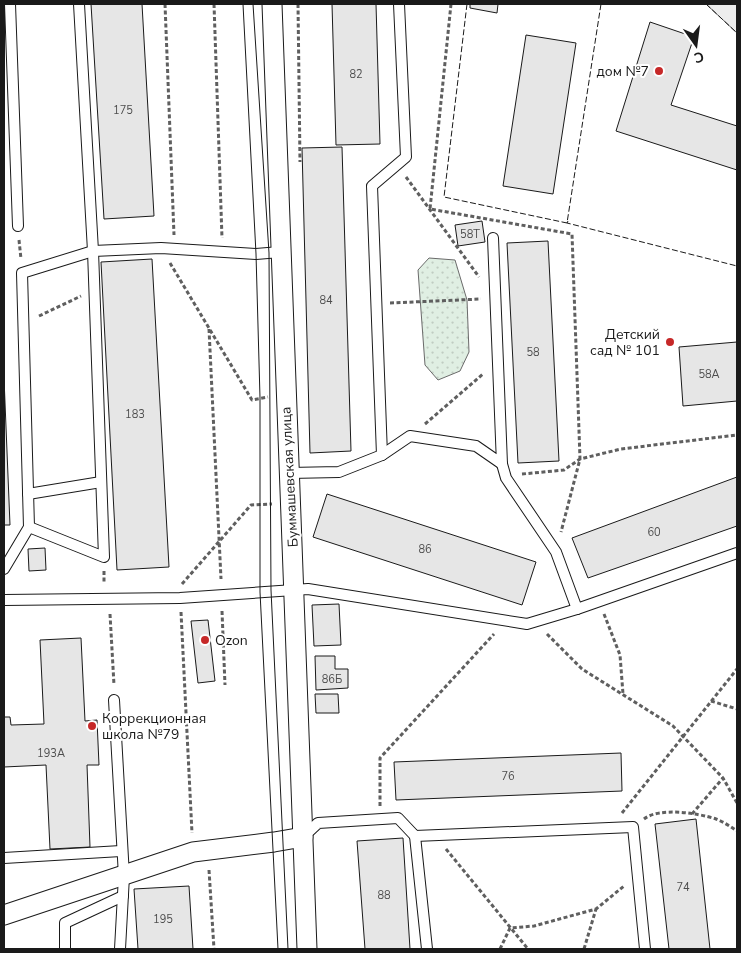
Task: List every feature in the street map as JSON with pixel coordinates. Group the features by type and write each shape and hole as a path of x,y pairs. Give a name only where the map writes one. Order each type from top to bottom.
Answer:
{"street":[{"name":"Буммашевская улица","path":"272,4 308,949"},
{"path":"4,915 193,852 303,837"}],"lane":[{"path":"10,4 18,226"},
{"path":"29,527 104,558 95,290 79,4"},
{"path":"382,455 372,186 406,157 399,4"},
{"path":"493,238 502,464 506,478 556,552 577,609"},
{"path":"4,568 29,527 22,273 93,251 161,248 256,254 280,252"},
{"path":"289,473 339,472 382,455 410,436 476,446 502,464"},
{"path":"28,494 101,482"},
{"path":"4,600 180,598 308,589 527,624 577,609 737,553"},
{"path":"114,700 124,876 120,949"},
{"path":"303,837 318,823 398,818 416,836 427,949"},
{"path":"416,836 633,827 646,949"},
{"path":"4,858 122,851"},
{"path":"65,949 65,923 123,896"}],"path":[{"path":"165,4 175,249"},
{"path":"214,4 223,252"},
{"path":"430,210 450,4"},
{"path":"397,164 494,298"},
{"path":"430,210 572,234 580,459 556,552"},
{"path":"18,226 22,273"},
{"path":"161,248 252,400 276,396"},
{"path":"24,323 95,290"},
{"path":"376,303 494,298"},
{"path":"209,329 220,539 225,685"},
{"path":"410,436 497,363"},
{"path":"502,464 518,474 564,470 580,459 621,449 737,435"},
{"path":"214,949 209,867 193,852 180,598 183,581 251,505 275,504"},
{"path":"110,598 114,700"},
{"path":"600,601 620,655 623,695"},
{"path":"380,819 380,758 506,620"},
{"path":"534,622 582,669 673,726 723,778 737,803"},
{"path":"610,828 737,669"},
{"path":"711,702 737,709"},
{"path":"692,814 723,778"},
{"path":"633,827 650,814 675,812 716,819 737,831"},
{"path":"434,835 528,949"},
{"path":"510,928 534,926 596,909 638,875"},
{"path":"584,949 596,909"},
{"path":"500,949 510,928"}],"green space":[{"path":"429,258 455,260 467,300 469,352 460,371 438,380 425,365 418,270"}],"shaded area":[{"path":"706,4 737,4 737,33"}],"building":[{"path":"91,4 142,4 154,216 104,219"},
{"path":"332,4 376,4 380,144 336,145"},
{"path":"470,4 498,4 497,13 470,8"},
{"name":"дом №7","path":"650,22 694,37 671,105 737,126 737,170 616,131"},
{"path":"526,35 576,43 553,194 503,186"},
{"path":"342,147 351,451 310,453 302,148"},
{"path":"482,221 485,242 458,246 455,225"},
{"path":"548,241 559,461 518,463 507,243"},
{"path":"152,259 169,567 117,570 101,262"},
{"path":"737,342 737,401 683,406 679,347"},
{"path":"4,378 10,525 4,525"},
{"path":"737,477 737,526 588,578 572,538"},
{"path":"327,494 536,562 522,605 313,537"},
{"path":"45,548 46,570 29,571 28,549"},
{"path":"339,604 341,645 314,646 312,605"},
{"path":"208,620 215,681 198,683 191,621"},
{"path":"81,638 85,721 97,720 99,765 87,765 90,847 50,849 46,765 4,767 4,717 10,717 11,725 44,724 40,640"},
{"path":"315,656 335,656 335,669 348,669 348,688 316,690"},
{"path":"315,694 338,694 339,713 316,713"},
{"path":"621,753 622,791 396,800 394,762"},
{"path":"696,819 710,949 669,949 655,824"},
{"path":"403,838 410,949 365,949 357,841"},
{"path":"189,886 193,949 138,949 134,889"}],"tram line":[{"path":"243,4 256,254 260,398 260,592 278,949"},
{"path":"253,4 269,253 271,590 288,949"}],"fence":[{"path":"467,4 444,197 567,223 601,4"},
{"path":"706,4 737,33"},
{"path":"568,221 567,223 737,266"}],"place":[{"name":"дом №7","path":"659,71"},
{"name":"Детский сад № 101","path":"670,342"},
{"name":"Ozon","path":"205,640"},
{"name":"Коррекционная школа №79","path":"92,726"}]}
